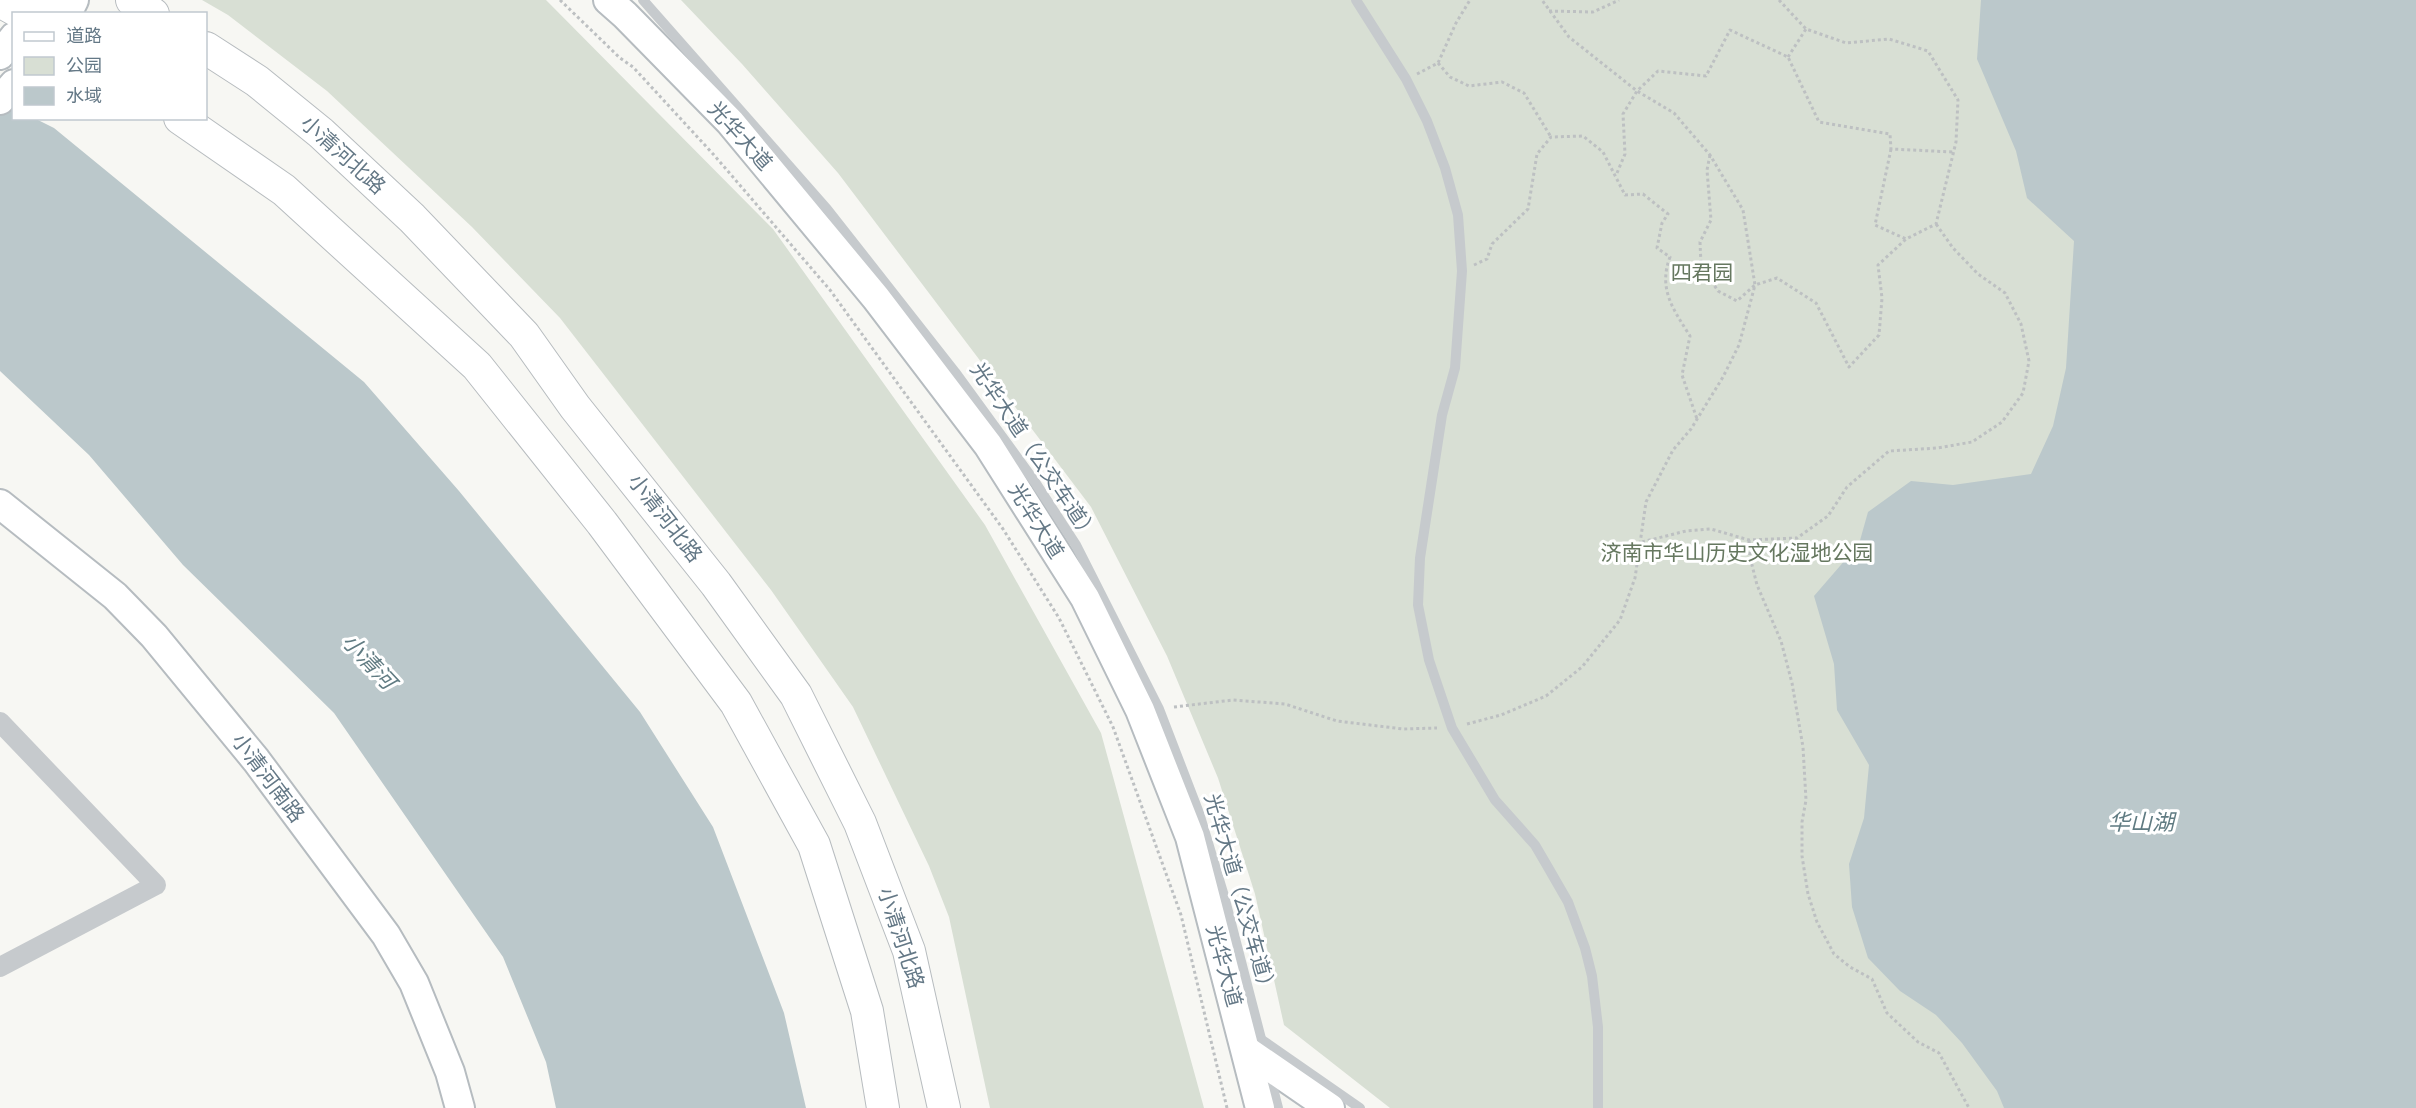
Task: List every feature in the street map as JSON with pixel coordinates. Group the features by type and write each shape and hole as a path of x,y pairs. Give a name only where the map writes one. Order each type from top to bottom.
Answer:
{"main road":[{"path":"37,12 52,0"},
{"path":"132,0 150,12"},
{"name":"光华大道","path":"608,0 626,15 730,122 876,297 988,445 1085,598 1140,710 1190,837 1259,1052 1260,1108"},
{"path":"0,1 19,12"},
{"path":"0,55 12,40"},
{"name":"小清河北路","path":"207,49 257,81 321,133 412,218 524,335 575,407 717,584 796,695 860,823 909,951 944,1108"},
{"path":"183,120 284,190 477,366 602,524 736,704 814,845 867,1011 883,1108"},
{"name":"小清河南路","path":"0,504 115,596 154,636 256,760 386,935 403,963 433,1026 460,1108"},
{"path":"1259,1052 1330,1108"}],"street":[{"path":"0,722 156,885 0,967"}],"lane":[{"name":"光华大道（公交车道）","path":"643,0 827,209 956,372 1035,482 1076,545 1159,709 1199,813 1224,896 1249,998 1259,1052 1278,1108"},
{"path":"1356,0 1406,80 1427,121 1445,168 1458,215 1462,272 1455,368 1442,415 1420,558 1418,605 1429,660 1452,728 1495,800 1518,824 1540,853 1568,902 1585,948 1599,1027 1598,1108"},
{"path":"1259,1052 1360,1108"}],"path":[{"path":"560,0 620,58 633,67 759,206 830,290 1003,529 1059,618 1113,727 1181,915 1227,1108"},
{"path":"1406,80 1438,63 1456,23 1470,0"},
{"path":"1159,709 1233,700 1285,704 1337,721 1403,729 1452,728 1501,715 1546,696 1582,667 1620,620 1635,578 1647,502 1673,450 1697,419 1723,377 1739,345 1755,285 1743,210 1710,154 1674,113 1637,90 1569,37 1542,0"},
{"path":"1549,11 1593,12 1619,0"},
{"path":"1642,542 1686,531 1712,529 1749,540 1797,538 1828,516 1847,487 1889,451 1937,448 1972,442 2002,422 2023,393 2029,361 2021,324 2005,293 1978,274 1953,248 1936,224 1953,152 1958,100 1928,51 1889,39 1846,43 1806,29 1779,0"},
{"path":"1788,57 1806,29"},
{"path":"1616,175 1626,154 1623,114 1637,90 1658,71 1706,76 1730,30 1788,57 1819,122 1890,134 1891,149 1875,225 1906,239"},
{"path":"1438,63 1450,77 1469,87 1502,82 1524,93 1551,136"},
{"path":"1551,136 1583,136 1604,152 1625,195 1642,194 1668,214 1662,223 1657,248 1670,257 1664,272 1668,302 1689,336 1682,375 1697,419"},
{"path":"1462,272 1486,259 1492,244 1528,209 1537,154 1551,136"},
{"path":"1891,149 1953,152"},
{"path":"1710,154 1707,170 1711,220 1701,242 1701,266 1718,291 1737,301 1755,285 1777,278 1816,303 1849,368 1879,335 1882,298 1878,265 1906,239 1936,224"},
{"path":"1749,540 1756,585 1784,651 1803,747 1806,800 1802,822 1802,856 1817,922 1834,954 1850,967 1872,979 1887,1013 1918,1042 1939,1053 1969,1108"}],"green space":[{"path":"202,0 546,0 773,229 985,525 1101,733 1204,1108 990,1108 949,917 929,866 853,707 771,590 560,318 472,227 327,91 228,15"},
{"name":"济南市华山历史文化湿地公园","path":"681,0 2416,0 2416,1108 1390,1108 1284,1025 1255,894 1218,778 1167,656 1091,507 838,173 742,64"}],"water":[{"name":"华山湖","path":"1981,0 2416,0 2416,1108 2004,1108 1997,1091 1962,1043 1936,1015 1900,991 1868,958 1852,907 1849,864 1864,818 1869,765 1837,710 1834,664 1814,596 1859,544 1868,512 1911,481 1953,485 2031,474 2053,426 2066,368 2074,241 2027,198 2016,151 1977,59"},
{"name":"小清河","path":"0,99 12,105 12,120 38,120 54,128 364,382 459,491 640,712 713,827 784,1013 806,1108 556,1108 546,1062 503,957 334,713 183,565 89,455 0,371"}],"park label":[{"name":"四君园","path":"1702,273"}]}
